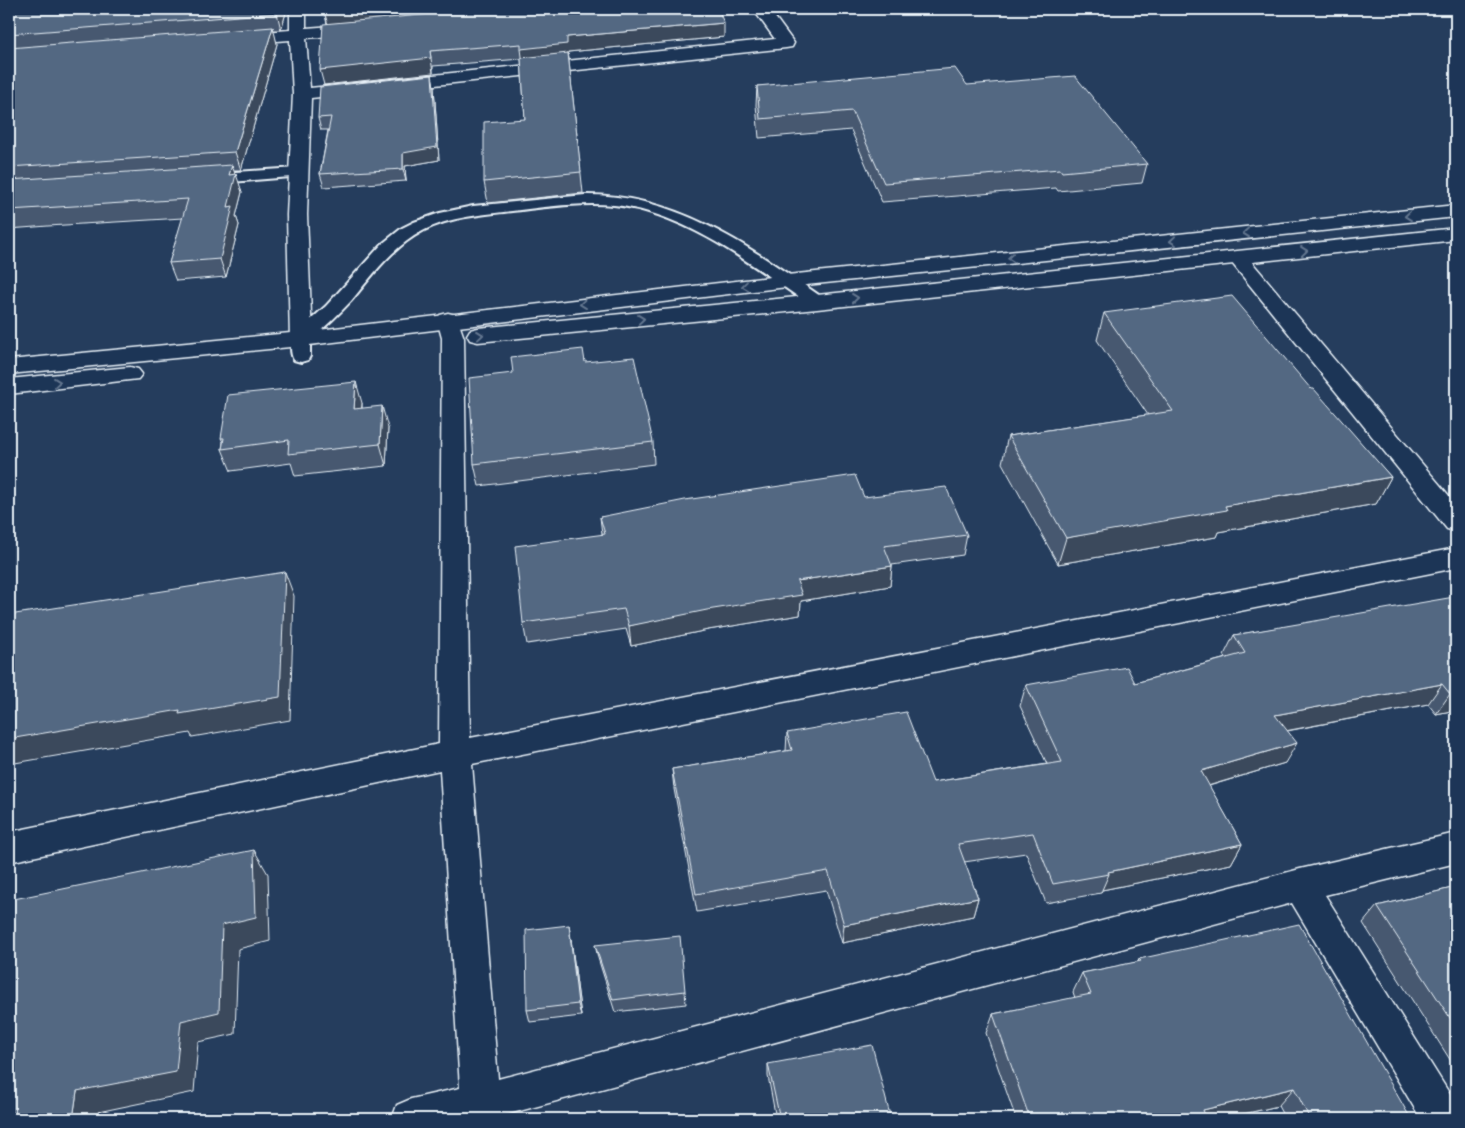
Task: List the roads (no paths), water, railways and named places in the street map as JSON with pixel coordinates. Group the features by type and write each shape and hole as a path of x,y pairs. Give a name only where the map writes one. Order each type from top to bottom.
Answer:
{"street":[{"path":"298,9 302,94 297,215 301,347"},
{"path":"302,94 786,43 761,9"},
{"path":"218,41 376,27"},
{"path":"9,387 301,347 451,329 787,281 1456,211"},
{"path":"451,329 817,302 1456,234"},
{"path":"1238,258 1456,522"},
{"path":"451,329 455,754 480,1111"},
{"path":"9,366 301,347"},
{"path":"9,847 455,754 1456,558"},
{"path":"411,1119 480,1111 1300,885 1456,848"},
{"path":"1300,885 1443,1119"}],"lane":[{"path":"188,180 298,173"},
{"path":"301,347 395,241 411,231 430,222 472,210 577,200 627,202 650,206 671,214 716,237 817,302"}]}
